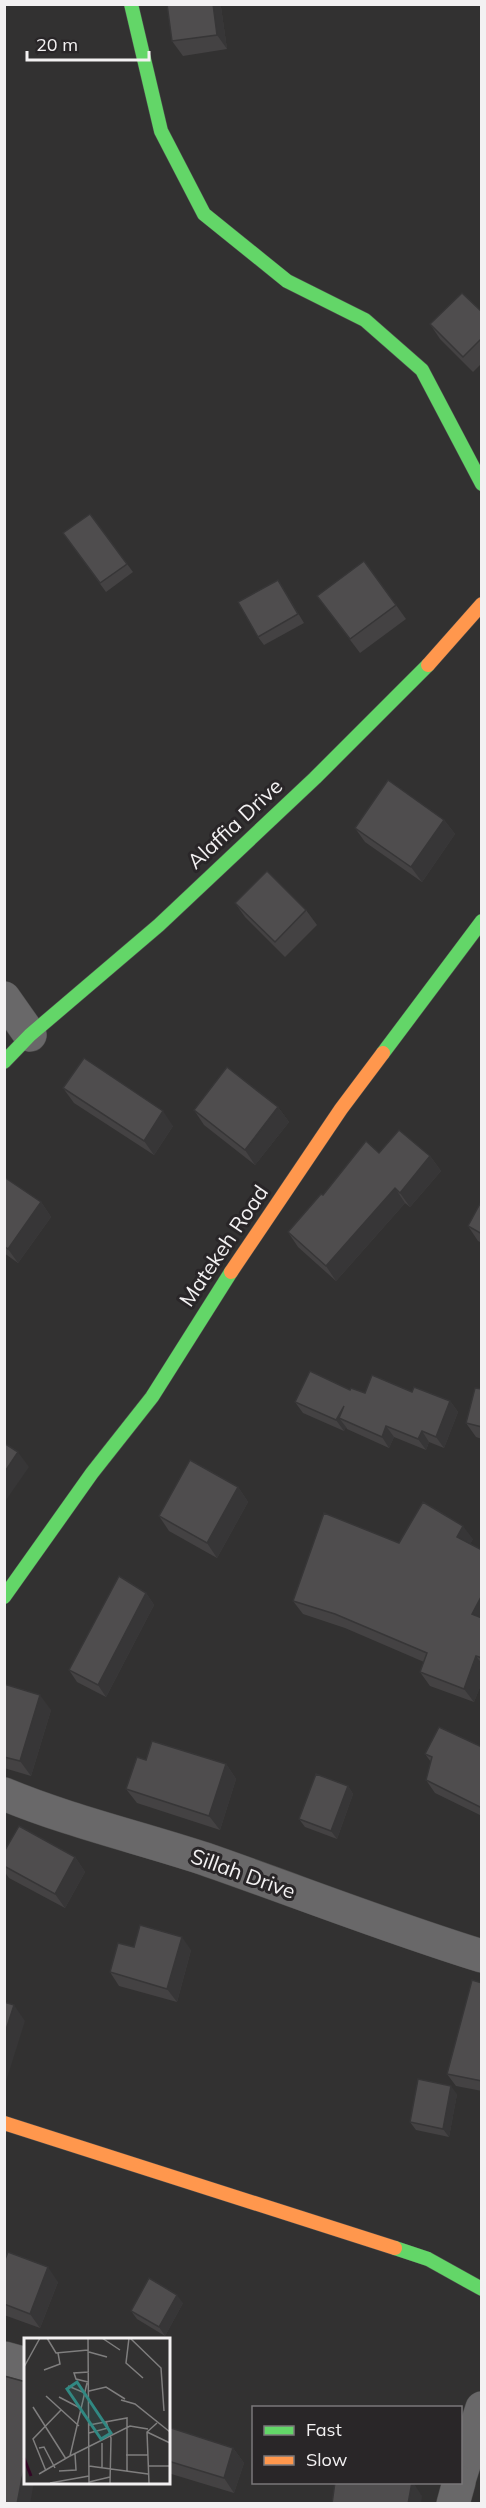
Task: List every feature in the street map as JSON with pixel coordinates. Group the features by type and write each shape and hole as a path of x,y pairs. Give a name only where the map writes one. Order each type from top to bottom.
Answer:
{"street":[{"path":"131,4 161,131 204,214 287,281 364,320 422,370 482,483"},
{"name":"Alaffia Drive","path":"4,1062 30,1035 159,925 315,778 424,670 482,604"},
{"name":"Matekeh Road","path":"4,1597 92,1473 152,1397 213,1299 341,1109 482,921"},
{"path":"4,998 30,1035"},
{"name":"Sillah Drive","path":"4,1794 34,1806 204,1859 396,1929 482,1956"},
{"path":"4,2122 428,2259 482,2289"},
{"path":"4,2358 24,2363"},
{"path":"462,2471 482,2408"},
{"path":"453,2504 458,2484"}],"building":[{"path":"167,4 213,4 217,35 172,41"},
{"path":"462,293 482,312 482,338 463,357 430,324"},
{"path":"90,514 127,564 100,583 63,533"},
{"path":"364,561 396,605 350,639 317,596"},
{"path":"278,580 298,614 258,637 238,602"},
{"path":"388,780 444,820 411,867 355,828"},
{"path":"267,871 306,910 275,942 235,903"},
{"path":"84,1058 163,1111 144,1141 63,1088"},
{"path":"227,1067 278,1107 245,1150 194,1110"},
{"path":"399,1130 430,1156 400,1193 395,1188 326,1266 288,1232 321,1194 323,1195 366,1141 379,1153"},
{"path":"4,1177 41,1202 8,1249 4,1246"},
{"path":"482,1200 482,1234 468,1226"},
{"path":"310,1371 350,1390 351,1388 365,1393 372,1375 412,1392 414,1387 450,1401 436,1437 422,1431 418,1439 386,1426 382,1437 339,1418 344,1406 336,1420 295,1402"},
{"path":"475,1388 482,1389 482,1427 466,1423"},
{"path":"4,1443 18,1452 4,1473"},
{"path":"190,1460 238,1487 207,1543 159,1516"},
{"path":"423,1502 463,1526 457,1537 482,1550 482,1595 472,1614 482,1618 482,1658 476,1656 464,1689 420,1672 427,1653 335,1614 293,1601 324,1513 399,1543"},
{"path":"119,1576 146,1593 98,1685 69,1670"},
{"path":"4,1684 40,1695 20,1761 4,1757"},
{"path":"439,1727 482,1747 482,1808 426,1780 432,1757 425,1754"},
{"path":"152,1741 226,1764 209,1816 126,1789 137,1757 146,1760"},
{"path":"316,1774 348,1786 331,1831 299,1819"},
{"path":"19,1826 75,1857 55,1894 4,1866 4,1852"},
{"path":"140,1925 182,1937 167,1989 110,1972 118,1943 134,1947"},
{"path":"472,1980 482,1983 482,2081 447,2074"},
{"path":"4,2002 14,2005 4,2036"},
{"path":"418,2079 451,2086 443,2129 410,2122"},
{"path":"8,2252 48,2267 30,2314 4,2304 4,2262"},
{"path":"149,2278 177,2295 159,2327 131,2311"},
{"path":"4,2376 24,2381 24,2471 17,2504 4,2504"},
{"path":"170,2428 233,2448 224,2478 170,2462"},
{"path":"335,2484 412,2484 408,2504 332,2504"}],"traffic: fast":[{"path":"131,4 161,131 204,214 287,281 365,320 422,370 482,484"},
{"path":"4,1062 30,1035 159,925 315,778 428,665"},
{"path":"383,1053 482,921"},
{"path":"4,1597 92,1473 152,1397 231,1272"},
{"path":"395,2248 428,2259 482,2289"}],"traffic: slow":[{"path":"428,665 482,604"},
{"path":"231,1272 341,1109 383,1053"},
{"path":"4,2123 395,2248"}]}
